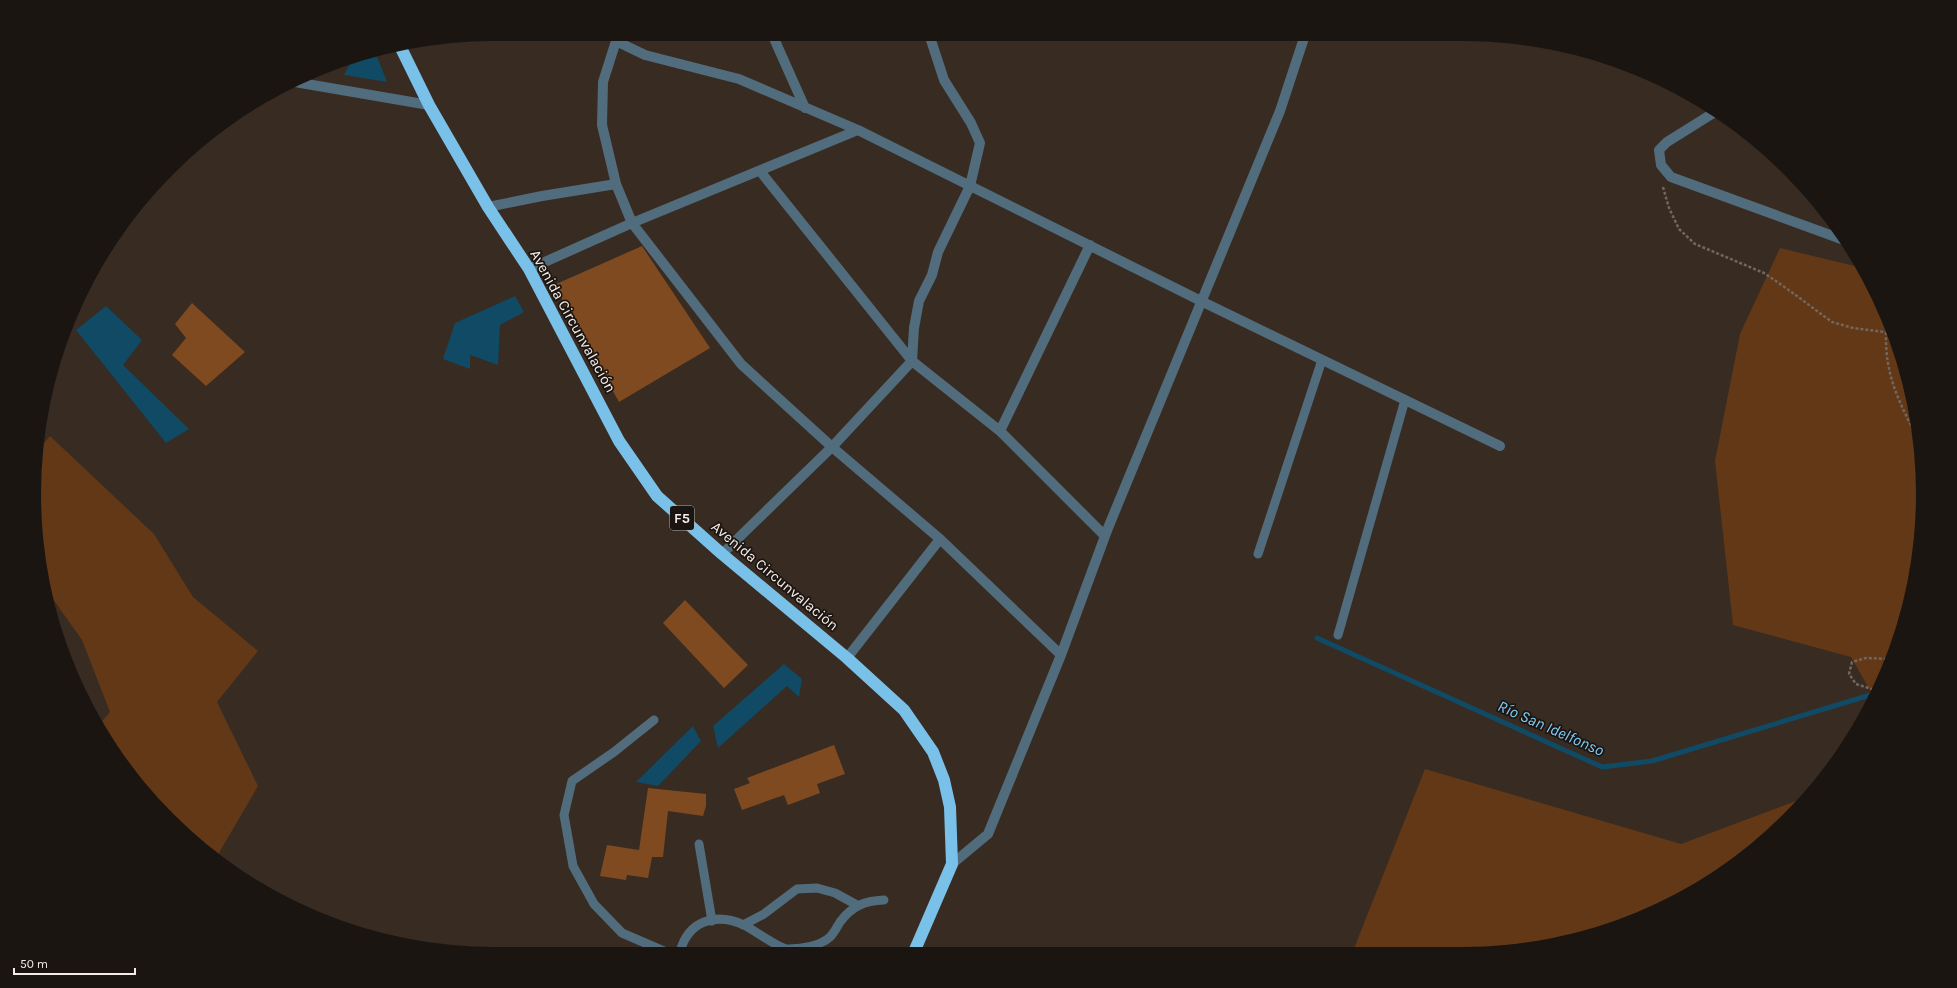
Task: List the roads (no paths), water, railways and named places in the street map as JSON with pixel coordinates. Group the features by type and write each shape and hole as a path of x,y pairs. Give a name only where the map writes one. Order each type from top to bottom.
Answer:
{"highway":[{"name":"Avenida Circunvalación","path":"402,51 429,105 488,208 529,269 623,447 657,496 722,554 847,658 904,710 933,752 944,780 950,807 952,864 916,947"}],"street":[{"path":"613,41 603,82 602,125 616,184 632,223 741,364 832,447 940,539 1061,655"},
{"path":"619,41 645,55 739,79 858,130 1203,302 1500,446"},
{"path":"775,41 805,108"},
{"path":"722,554 832,447 912,361 914,328 919,301 932,275 938,252 970,186 980,143 971,123 944,80 931,41"},
{"path":"952,864 988,834 1061,655 1105,536 1203,302 1280,111 1303,41"},
{"path":"303,83 429,105"},
{"path":"1711,115 1667,142 1659,150 1660,165 1671,177 1691,186 1837,237"},
{"path":"529,269 632,223 858,130"},
{"path":"760,171 912,361 1000,431 1105,536"},
{"path":"488,208 542,196 616,184"},
{"path":"1000,431 1090,246"},
{"path":"847,658 940,539"}],"lane":[{"path":"1258,554 1322,360"},
{"path":"1338,635 1405,400"},
{"path":"654,720 614,752 572,781 564,815 573,866 594,904 622,933 654,947"},
{"path":"700,844 712,921"},
{"path":"744,925 764,914 796,889 817,888 835,893 858,905"},
{"path":"809,947 829,938 851,909 867,901 884,900"},
{"path":"681,947 683,940 700,922 724,920 744,925 782,947"}],"water":[{"path":"377,56 387,82 344,75 350,65"},
{"path":"515,296 524,312 500,325 498,365 470,355 470,369 443,359 455,323"},
{"path":"106,306 142,340 123,365 189,429 166,443 76,330"},
{"path":"784,664 802,679 799,697 787,686 718,748 713,726"},
{"path":"693,726 701,741 658,786 636,782"}],"waterway":[{"name":"Río San Idelfonso","path":"1317,638 1602,767 1652,761 1868,696"}]}
